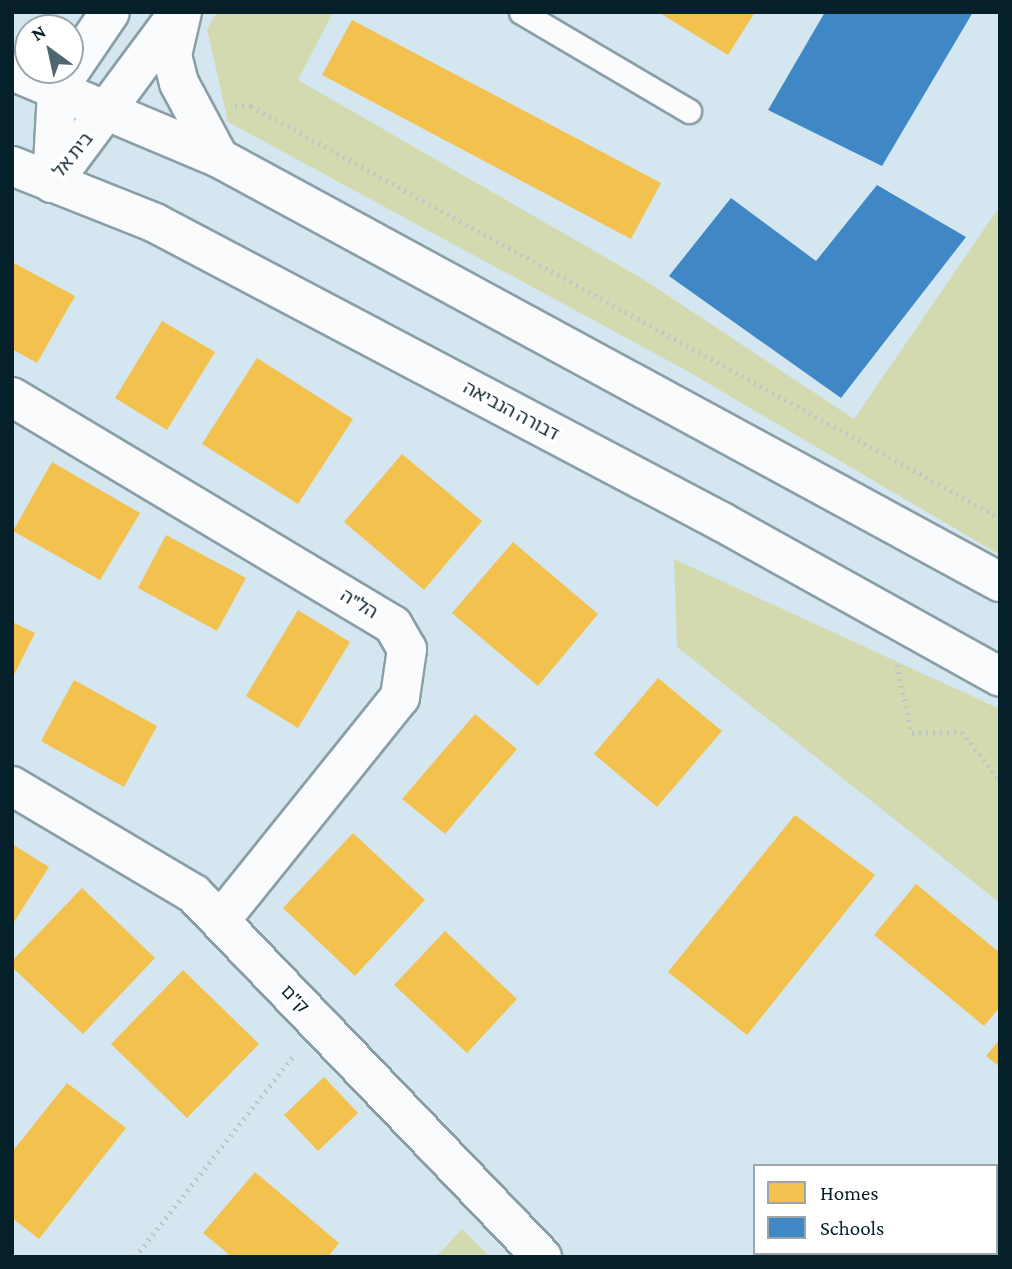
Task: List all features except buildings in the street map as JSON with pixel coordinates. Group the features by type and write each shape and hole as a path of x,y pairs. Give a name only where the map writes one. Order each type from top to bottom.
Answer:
{"street":[{"path":"57,90 110,12"},
{"path":"180,12 172,55 189,101 219,158"},
{"name":"בית אל","path":"52,183 180,12"},
{"path":"12,71 106,113 219,158 1000,582"},
{"name":"בית אל","path":"52,183 57,90"},
{"name":"דבורה הנביאה","path":"12,166 155,223 722,522 1000,677"},
{"name":"הל\"ה","path":"12,397 393,625 407,649 400,697 220,921"},
{"name":"ק\"ם","path":"12,786 194,894 542,1257"}],"lane":[{"path":"521,12 689,111"}],"path":[{"path":"189,101 251,106 1000,517"},
{"path":"885,614 912,733 962,732 1000,781"},
{"path":"135,1257 319,1024"}],"green space":[{"path":"217,12 333,12 298,80 643,279 854,419 1000,206 1000,555 689,372 228,122 207,29"},
{"path":"674,559 1000,709 1000,903 677,647"},
{"path":"462,1229 490,1257 436,1257"}]}
